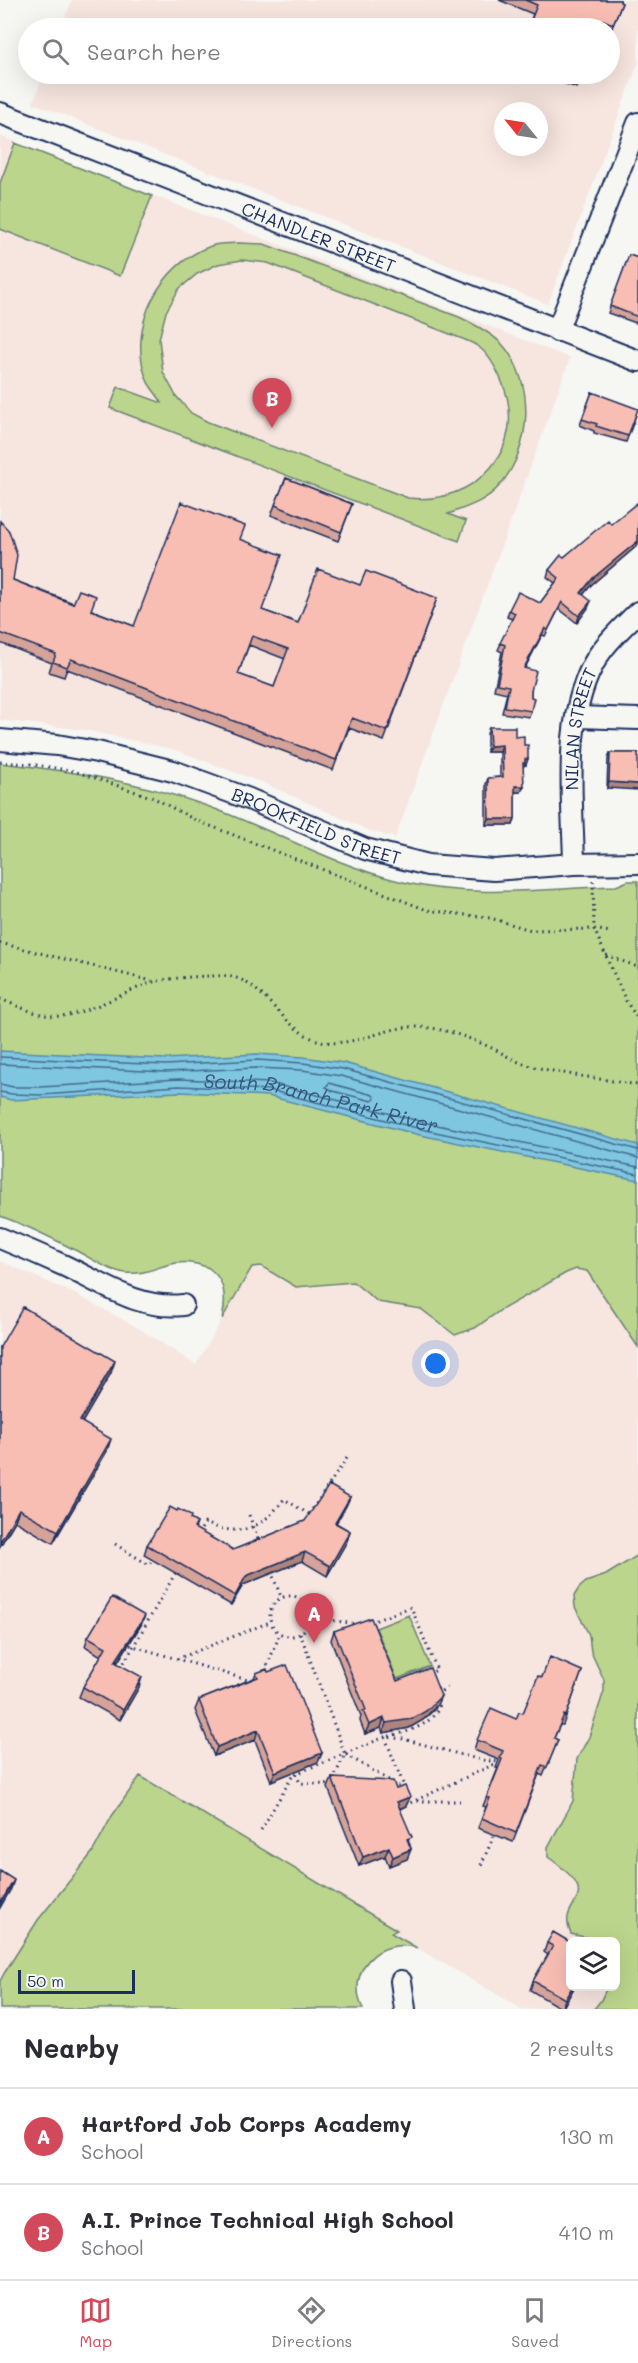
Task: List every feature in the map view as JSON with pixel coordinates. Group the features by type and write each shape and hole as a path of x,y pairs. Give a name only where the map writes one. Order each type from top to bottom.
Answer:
{"street":[{"name":"CHANDLER STREET","path":"0,113 638,361"},
{"path":"557,331 638,123"},
{"name":"NILAN STREET","path":"583,864 572,739 582,692 597,658 610,639 638,612"},
{"path":"577,717 638,718"},
{"name":"BROOKFIELD STREET","path":"0,740 57,745 97,752 173,771 249,799 356,846 407,860 460,869 494,870 638,863"},
{"path":"0,1238 136,1300 160,1306 183,1305"},
{"path":"401,1981 405,2009"}],"path":[{"path":"0,762 74,771 154,798 195,820 427,910 490,918 531,930 594,929 610,932"},
{"path":"583,864 594,929 626,1001 638,1019"},
{"path":"0,943 153,981 235,977 245,982 304,1035 315,1040 338,1042 363,1039 399,1029 415,1027 431,1029 471,1039 531,1066 638,1085"},
{"path":"606,955 638,967"},
{"path":"0,999 46,1014 61,1016 85,1009 153,981"},
{"path":"309,1514 347,1458"},
{"path":"196,1538 205,1523 230,1530 253,1528 266,1520 284,1499 316,1519"},
{"path":"249,1515 261,1547"},
{"path":"115,1544 149,1565 152,1560"},
{"path":"117,1675 180,1565"},
{"path":"269,1567 281,1597"},
{"path":"290,1595 303,1600 309,1610 308,1624 294,1636 280,1634 270,1622 271,1607 281,1597 290,1595"},
{"path":"372,1627 374,1621 411,1607 437,1670 426,1674"},
{"path":"310,1617 362,1625"},
{"path":"177,1659 270,1622"},
{"path":"300,1633 345,1754 405,1790"},
{"path":"263,1676 280,1634"},
{"path":"132,1646 253,1681 258,1679"},
{"path":"261,1830 293,1775 385,1737 409,1732 439,1707 440,1704 435,1694 447,1688"},
{"path":"385,1737 403,1739 481,1760 499,1762 410,1803 385,1737"},
{"path":"330,1785 345,1754"},
{"path":"297,1774 300,1783 341,1786"},
{"path":"394,1789 405,1790"},
{"path":"415,1801 460,1801"},
{"path":"481,1865 495,1834"}],"shaded area":[{"path":"72,0 638,0 638,63 548,304 33,103 40,84 620,84 620,18 65,18"},
{"path":"0,136 570,358 395,838 368,830 264,783 176,750 85,730 0,720"},
{"path":"0,1261 77,1295 138,1328 196,1365 252,1267 261,1266 287,1283 333,1286 343,1282 354,1282 378,1302 421,1309 445,1330 475,1328 501,1310 566,1273 576,1269 587,1271 638,1347 638,1555 606,1575 586,1582 575,1607 589,1635 591,1652 604,1680 604,1691 589,1737 577,1759 573,1801 548,1847 548,1857 565,1869 579,1886 579,1896 569,1914 571,1933 586,1937 566,1937 566,1991 605,1991 594,2009 522,2009 135,1784 112,1816 92,1853 38,1920 0,1981"}],"green space":[{"path":"15,143 152,196 120,276 0,229 0,183"},
{"path":"264,244 459,317 476,325 502,344 513,359 521,377 526,415 524,434 511,470 495,491 476,503 448,514 466,521 459,541 110,408 118,387 162,403 148,383 142,360 141,339 152,300 163,282 193,255 214,245","holes":["242,260 268,263 467,341 484,351 500,377 509,406 509,429 502,450 491,468 475,482 455,493 432,498 408,498 208,422 191,413 176,396 163,372 159,339 166,312 179,289 197,274 218,264"]},
{"path":"0,763 104,778 154,789 229,814 349,865 426,887 507,891 616,886 628,881 638,881 638,1347 587,1271 576,1269 566,1273 501,1310 475,1328 455,1335 421,1309 378,1302 353,1282 296,1287 261,1266 252,1267 222,1319 224,1292 219,1279 207,1267 187,1262 144,1272 119,1272 0,1216"},
{"path":"638,1555 638,2009 594,2009 605,1991 620,1991 620,1937 584,1937 571,1934 568,1922 569,1913 577,1899 576,1883 548,1857 548,1847 573,1801 577,1759 589,1737 604,1691 604,1680 591,1652 589,1635 575,1607 574,1596 586,1582 606,1575"},
{"path":"409,1615 430,1666 397,1679 376,1628"},
{"path":"140,1776 397,1930 391,1933 417,1948 390,1947 378,1952 369,1960 358,1982 363,2009 0,2009 0,1981 5,1972 38,1920 92,1853 112,1816"}],"water":[{"name":"South Branch Park River","path":"0,1051 165,1059 257,1054 344,1063 638,1145 638,1180 420,1135 268,1096 179,1092 11,1100 0,1097"}],"building":[{"path":"525,0 620,0 622,3 616,18 532,18 537,5"},
{"path":"629,255 638,258 638,317 610,306"},
{"path":"592,392 638,409 628,436 582,419"},
{"path":"286,478 352,504 341,532 275,505"},
{"path":"181,502 245,526 240,539 282,555 262,610 298,623 318,569 360,585 366,571 437,598 387,731 352,718 336,760 71,659 67,667 53,662 56,654 0,633 0,521 9,531 17,555 13,580 73,604 79,590 96,596 91,610 134,626","holes":["252,636 288,649 274,687 238,674"]},
{"path":"637,503 638,541 593,578 581,593 591,601 579,616 562,602 548,630 545,628 524,668 536,671 531,691 531,697 534,698 531,711 505,707 509,686 497,684 505,645 500,643 515,613 509,610 518,592 540,603 559,578 549,570 561,555 564,557 608,520 611,524"},
{"path":"489,727 515,727 515,737 524,736 524,745 528,745 528,759 525,759 523,763 524,786 515,786 515,819 489,819 488,778 503,777 502,745 490,746"},
{"path":"610,753 638,753 638,784 609,782"},
{"path":"23,1307 115,1361 80,1421 111,1439 58,1531 19,1509 0,1542 0,1347"},
{"path":"329,1485 350,1497 335,1523 350,1531 330,1566 305,1552 246,1576 235,1596 147,1545 170,1507 191,1516 190,1519 197,1523 194,1528 233,1550 305,1521"},
{"path":"112,1597 145,1616 115,1662 142,1677 123,1710 83,1687 106,1647 88,1637"},
{"path":"371,1618 397,1681 430,1668 441,1696 426,1711 412,1719 386,1723 384,1718 369,1725 363,1711 366,1710 334,1631"},
{"path":"550,1657 582,1671 566,1716 564,1715 554,1738 558,1740 547,1767 542,1765 516,1833 482,1818 503,1751 477,1740 491,1708 516,1719 519,1712 523,1713 538,1676 542,1677"},
{"path":"287,1665 322,1753 275,1772 258,1730 217,1747 199,1700 258,1677 256,1673 267,1669 268,1672"},
{"path":"332,1778 393,1781 396,1789 405,1786 410,1797 397,1802 412,1837 407,1839 411,1849 393,1857 389,1847 363,1857"},
{"path":"0,1871 14,1880 0,1904"},
{"path":"553,1932 566,1940 566,1991 570,1991 565,1999 533,1981 553,1946 547,1943"}],"place":[{"name":"A.I. Prince Technical High School","path":"272,428"},
{"name":"Hartford Job Corps Academy","path":"314,1643"}]}
